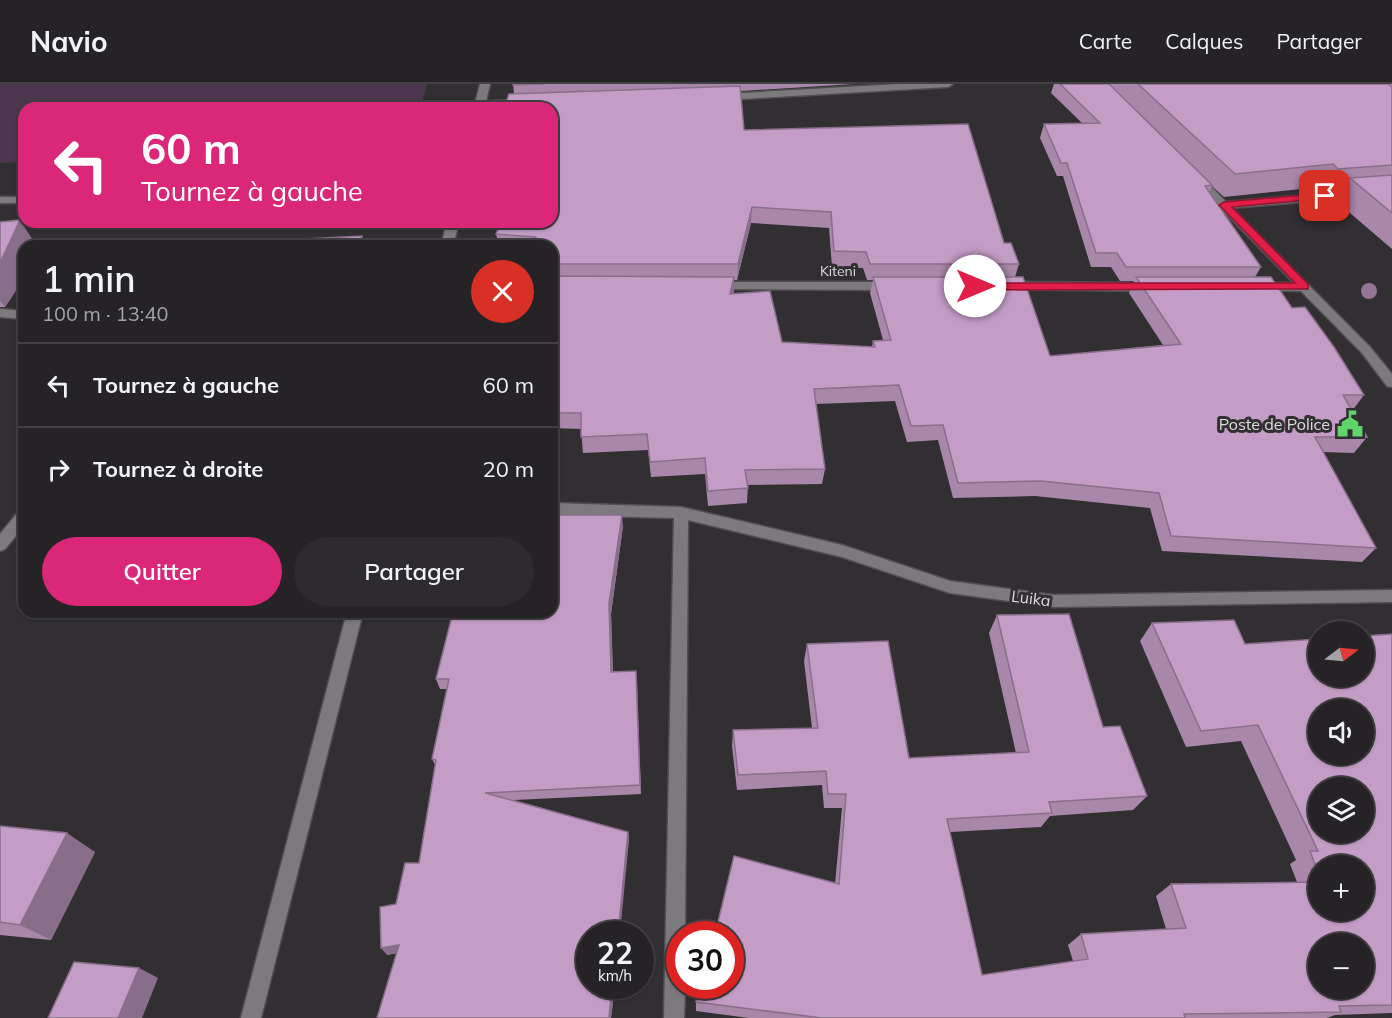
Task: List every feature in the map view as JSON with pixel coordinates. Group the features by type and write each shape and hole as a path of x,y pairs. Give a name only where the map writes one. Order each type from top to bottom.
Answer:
{"street":[{"path":"481,102 485,84"},
{"path":"713,97 948,84"},
{"path":"1191,173 1366,350 1392,383"},
{"path":"1224,205 1392,191"},
{"path":"0,200 18,200"},
{"name":"Kiteni","path":"695,286 898,286"},
{"path":"994,286 1161,286"},
{"path":"1245,287 1304,287"},
{"path":"0,313 18,314"},
{"name":"Luika","path":"558,509 681,513 842,551 950,587 1053,601 1392,596"},
{"path":"674,1018 681,513"},
{"path":"0,545 18,522"},
{"path":"251,1018 353,618"}],"shaded area":[{"path":"0,84 427,84 422,102 18,102 18,162 0,163"}],"building":[{"path":"1060,84 1109,84 1212,185 1205,186 1261,267 1126,267 1117,253 1096,253 1067,163 1061,163 1044,124 1100,123"},
{"path":"1138,84 1388,84 1392,87 1392,165 1338,169 1333,164 1235,174"},
{"path":"740,86 744,130 968,124 1004,243 1011,243 1019,264 870,264 866,252 834,251 831,212 752,207 738,264 558,264 558,240 535,240 536,237 496,234 498,228 558,228 558,102 506,102 509,94"},
{"path":"1392,175 1392,213 1350,178"},
{"path":"18,220 0,263 0,222"},
{"path":"362,236 361,240 285,240"},
{"path":"558,276 734,277 730,294 770,291 782,342 875,347 873,341 891,340 873,277 1023,277 1050,356 1181,344 1136,277 1271,277 1292,308 1305,307 1334,347 1364,395 1343,395 1367,437 1315,437 1376,548 1171,536 1159,493 1041,481 958,483 943,425 911,426 899,385 814,389 825,469 745,470 748,488 708,491 705,458 650,462 647,434 581,437 581,413 558,413"},
{"path":"558,515 622,515 609,603 611,672 636,671 640,785 485,793 628,832 619,921 576,921 576,999 611,999 609,1018 377,1018 399,945 381,948 380,907 396,904 405,863 419,863 436,760 432,759 449,679 436,679 451,618 558,618"},
{"path":"1069,614 1103,727 1120,726 1147,796 1049,802 1052,813 947,819 982,975 1088,959 1081,934 1186,928 1171,884 1308,882 1308,921 1374,921 1374,855 1312,855 1310,851 1318,851 1314,843 1374,843 1374,777 1308,777 1308,830 1258,725 1201,731 1152,623 1234,620 1245,644 1308,640 1308,687 1374,687 1374,635 1392,634 1392,1005 1339,1006 1341,1012 1184,1014 1185,1018 822,1018 696,1002 696,999 744,999 744,921 718,921 734,856 839,884 846,794 828,794 826,771 738,775 733,730 818,728 807,644 888,641 909,758 1029,752 997,615"},
{"path":"0,826 67,833 20,925 0,922"},
{"path":"74,962 139,968 118,1018 48,1018"}],"place":[{"name":"Poste de Police","path":"1350,424"}],"route":[{"path":"975,286 1304,287 1224,205 1325,196"}]}
